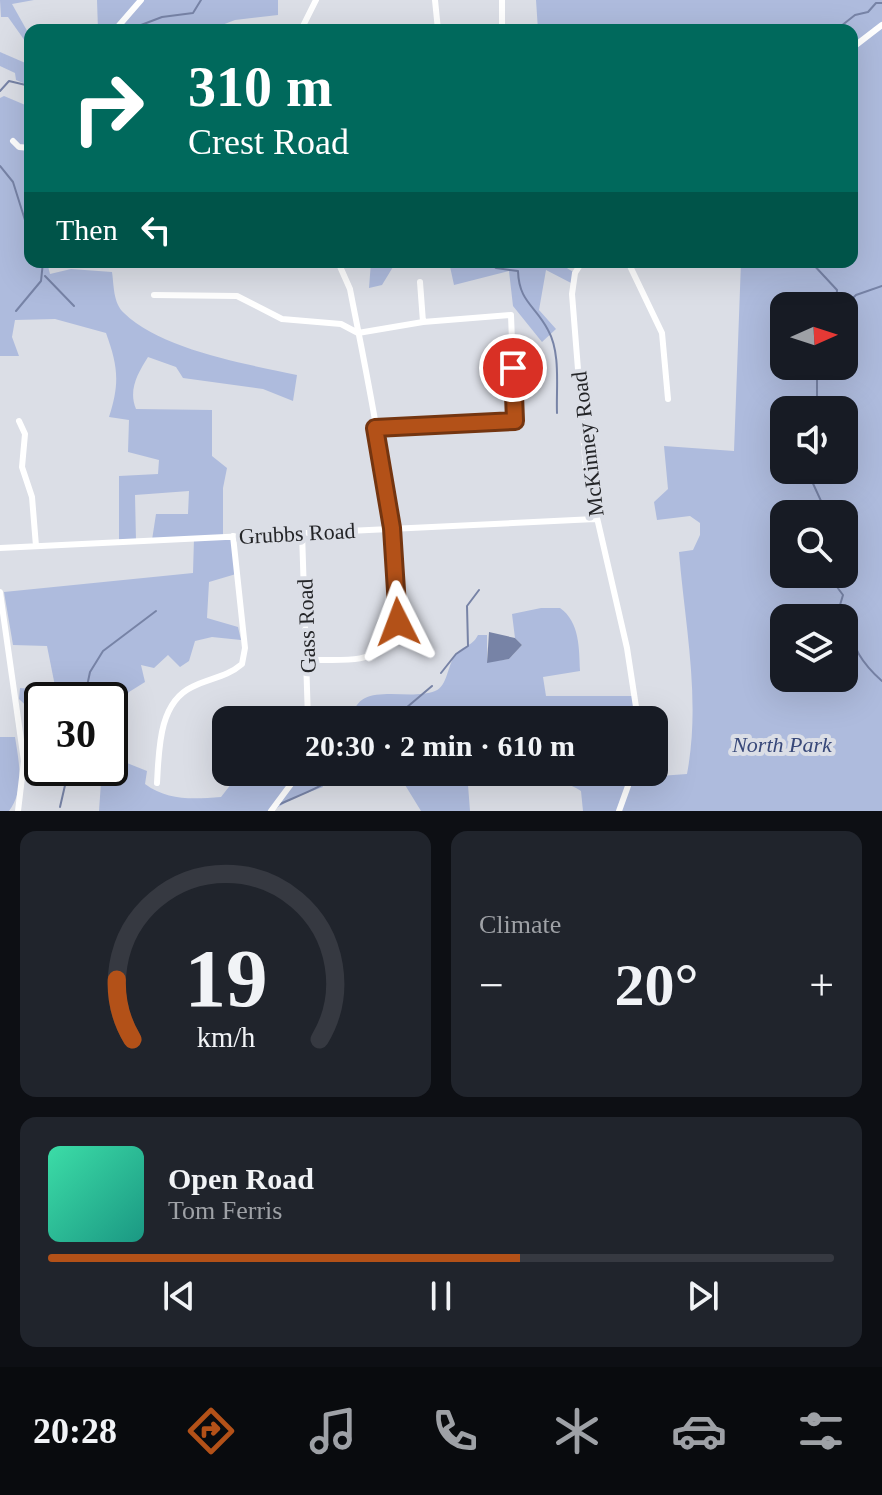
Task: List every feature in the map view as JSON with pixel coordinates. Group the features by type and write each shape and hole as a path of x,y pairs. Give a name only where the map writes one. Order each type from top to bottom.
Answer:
{"street":[{"path":"120,24 141,0"},
{"path":"304,24 316,0"},
{"path":"435,0 437,24"},
{"path":"502,0 502,24"},
{"path":"858,43 882,25"},
{"path":"13,141 24,147"},
{"path":"308,660 364,659 379,653 391,642 398,622 392,528 350,289 341,268"},
{"name":"McKinney Road","path":"578,268 572,294 586,470 595,519 619,610 636,706"},
{"path":"631,268 662,333 668,399"},
{"path":"420,282 423,322"},
{"path":"154,295 209,293 237,296 282,319 341,324 358,333 423,322 511,315 515,421 375,428"},
{"path":"19,421 25,434 22,470 31,494 36,546"},
{"name":"Grubbs Road","path":"0,548 595,519"},
{"name":"Gass Road","path":"302,532 308,706"},
{"path":"157,783 162,731 172,706 189,688 231,674 242,664 245,648 233,536"},
{"path":"0,592 24,761 18,811"},
{"path":"271,811 290,786"},
{"path":"619,811 628,786"}],"green space":[{"path":"0,0 34,0 12,4 24,25 24,40 8,17 1,17"},
{"path":"97,0 278,0 278,15 225,24 98,24"},
{"name":"North Park","path":"536,0 882,0 882,811 583,811 581,791 572,786 668,786 668,775 687,774 692,691 679,552 693,550 700,535 700,523 690,516 657,520 654,502 668,489 664,446 734,451 741,268 858,268 858,24 538,24"},
{"path":"0,52 24,62 24,83 16,80 15,73 0,66"},
{"path":"4,96 24,104 24,268 48,268 50,274 71,269 112,272 118,304 140,326 206,354 297,375 293,401 263,389 183,378 176,367 148,357 134,388 136,409 212,410 212,456 227,468 223,488 223,536 233,536 236,574 209,582 207,618 238,627 241,640 212,637 195,641 189,661 180,667 168,655 154,668 141,665 145,682 128,694 128,682 54,682 47,646 13,645 4,592 193,573 194,538 152,540 156,514 188,514 189,491 135,495 136,541 119,542 119,476 158,474 159,460 128,452 129,420 109,417 116,375 106,333 55,319 15,320 12,337 19,356 0,356 0,98"},
{"path":"371,268 392,268 382,285 369,288"},
{"path":"450,268 567,268 575,273 573,284 546,270 539,310 556,329 542,342 513,306 509,271 454,285"},
{"path":"560,608 575,628 580,671 543,677 546,696 636,696 637,706 357,706 372,696 435,691 445,680 456,654 478,635 487,635 487,662 509,659 522,645 515,638 512,614"},
{"path":"20,688 24,688 24,704 19,699"},
{"path":"0,737 15,737 18,756 19,785 9,811 0,811"},
{"path":"128,763 147,771 145,784 172,796 221,797 230,786 323,787 293,798 272,811 99,811 101,786 128,786"},
{"path":"406,786 468,786 470,811 421,811"}],"shaded area":[{"path":"489,632 515,638 522,645 509,659 487,663"}],"waterway":[{"path":"144,24 162,17 193,13 201,0"},
{"path":"844,24 855,15 868,12 876,3 882,3"},
{"path":"0,91 9,81 24,85"},
{"path":"0,166 13,182 24,217"},
{"path":"16,311 41,281 42,268"},
{"path":"496,268 518,271 521,290 552,339 556,360 557,413"},
{"path":"817,268 837,292"},
{"path":"45,276 74,306"},
{"path":"858,294 882,286"},
{"path":"817,380 817,396"},
{"path":"813,484 821,500"},
{"path":"838,588 843,595 840,605 852,621 855,647 882,681"},
{"path":"441,673 456,654 468,646 467,606 479,590"},
{"path":"88,682 90,672 103,651 156,611"},
{"path":"408,706 432,686"},
{"path":"60,807 65,786"},
{"path":"280,804 320,786"}],"route":[{"path":"398,622 392,528 375,428 515,421 513,368"}]}
